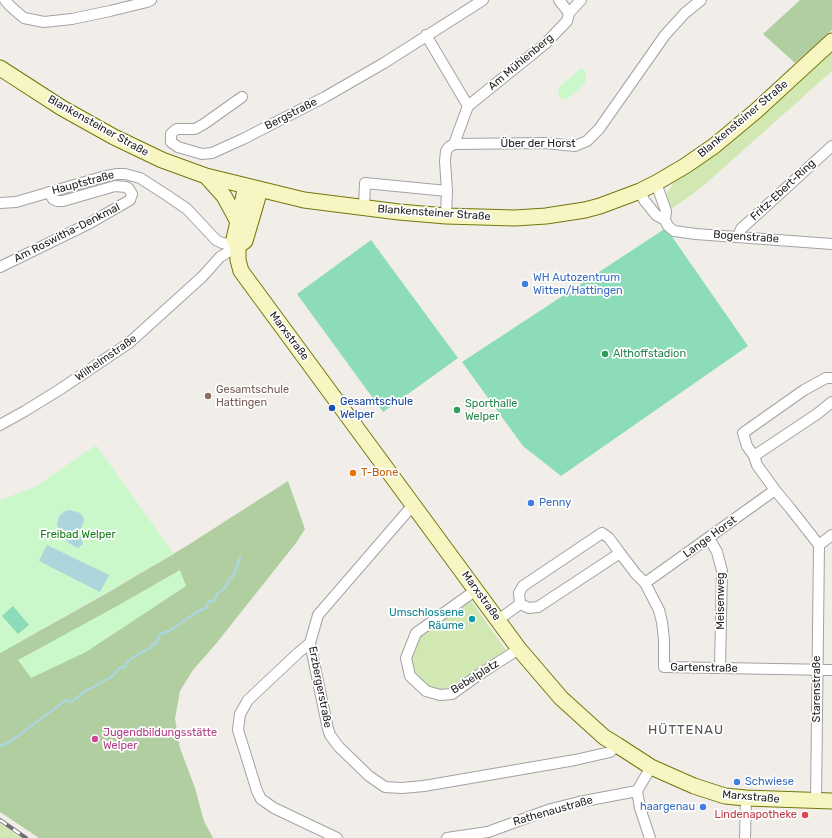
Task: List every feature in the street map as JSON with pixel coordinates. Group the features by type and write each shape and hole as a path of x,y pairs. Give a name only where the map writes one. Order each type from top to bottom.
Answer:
{"street":[{"path":"5,0 24,18 44,22 72,19 110,12 151,0"},
{"name":"Bergstraße","path":"242,97 195,129 177,129 171,134 171,142 178,147 202,154 212,153 224,148 325,97 384,63 483,0"},
{"path":"559,0 569,13"},
{"name":"Am Mühlenberg","path":"468,106 546,43 567,21 569,13 581,0"},
{"name":"Über der Horst","path":"454,144 545,143 575,146 587,141 599,129 665,35 685,13 700,0"},
{"path":"426,35 468,106 454,144 446,151 446,216"},
{"name":"Blankensteiner Straße","path":"0,68 62,108 114,137 162,160 206,176 304,200 364,208 446,216 515,218 546,216 585,210 640,191 656,183 685,166 714,146 756,111 832,41"},
{"name":"Fritz-Ebert-Ring","path":"738,237 741,229 832,146"},
{"name":"Hauptstraße","path":"0,203 16,202 102,176 117,174 133,176 148,183 187,209 216,240 222,243 238,246"},
{"path":"206,176 224,196 238,222"},
{"name":"Blankensteiner Straße","path":"364,208 365,183 446,191"},
{"path":"656,183 666,211 665,220"},
{"name":"Am Roswitha-Denkmal","path":"0,267 90,223 130,200 132,194 126,187 115,186 63,201 57,201 53,199 49,192"},
{"path":"238,246 245,241 253,188"},
{"name":"Marxstraße","path":"253,188 238,222 234,239 238,246 239,266 245,277 519,649 568,706 604,737 617,746 651,766 710,792 725,796 746,798 832,801"},
{"name":"Bogenstraße","path":"640,191 644,200 656,215 665,220 668,226 674,230 696,234 832,244"},
{"name":"Wilhelmstraße","path":"0,425 59,390 129,343 202,276 220,257 238,246"},
{"path":"832,378 826,378 804,390 743,433 747,446 754,456 757,465 819,546 832,535"},
{"path":"754,456 817,414 832,402"},
{"name":"Lange Horst","path":"645,583 775,490"},
{"name":"Erzbergerstraße","path":"413,505 318,615 310,644 330,735 339,747 369,776 385,787 402,788 424,786 576,760 610,752 617,746"},
{"path":"520,604 519,593 523,586 602,533 609,538 636,574 645,583"},
{"name":"Meisenweg","path":"709,538 717,552 722,571 720,667"},
{"name":"Starenstraße","path":"816,801 819,546"},
{"path":"520,604 529,608 538,607 620,554"},
{"name":"Gartenstraße","path":"645,583 659,610 662,622 664,667 832,670"},
{"name":"Bebelplatz","path":"476,590 416,633 406,658 410,676 426,692 440,695 452,694 519,649"},
{"path":"498,620 520,604"},
{"path":"310,644 298,653 248,700 240,714 238,730 257,791 261,799 274,808 336,838"},
{"path":"650,838 640,808 637,791 651,766"},
{"name":"Rathenaustraße","path":"447,838 488,832 551,809 587,800 637,791"},
{"path":"745,838 746,798"}],"green space":[{"path":"800,0 832,0 832,30 795,63 763,34"},
{"path":"832,50 832,71 702,187 670,210 666,195 674,182 688,173 760,115"},
{"path":"581,68 586,72 585,84 566,100 559,97 558,88"},
{"name":"Althoffstadion","path":"666,228 748,346 561,476 523,446 462,362"},
{"path":"371,240 458,358 383,412 297,294"},
{"name":"Freibad Welper","path":"96,445 174,554 0,653 0,500 35,487"},
{"path":"288,481 305,529 296,543 215,645 193,670 180,691 175,719 180,748 195,788 204,821 213,838 39,838 0,812 0,653 107,593 188,545"},
{"path":"180,570 186,586 86,652 31,678 18,660 119,605"},
{"path":"469,598 508,653 451,692 427,689 413,675 409,655 419,634"},
{"path":"13,606 29,625 18,634 2,616"},
{"path":"0,823 21,838 0,838"}],"water":[{"path":"70,510 80,513 84,518 79,533 83,544 78,548 62,537 57,524 59,516 65,511"},
{"path":"47,545 109,575 100,592 39,561"}],"waterway":[{"path":"0,746 11,741 66,700 71,702 87,690 110,678 121,667 124,668 128,661 150,648 151,645 156,644 160,634 169,631 197,612 206,608 209,601 214,601 218,593 224,589 229,579 233,577 240,558"}],"railway":[{"path":"0,820 26,838"}],"place":[{"name":"WH Autozentrum Witten/Hattingen","path":"525,284"},
{"name":"Althoffstadion","path":"605,354"},
{"name":"Gesamtschule Hattingen","path":"208,396"},
{"name":"Gesamtschule Welper","path":"332,408"},
{"name":"Sporthalle Welper","path":"457,410"},
{"name":"T-Bone","path":"353,473"},
{"name":"Penny","path":"531,503"},
{"name":"Umschlossene Räume","path":"472,619"},
{"name":"Jugendbildungsstätte Welper","path":"95,739"},
{"name":"Schwiese","path":"737,782"},
{"name":"haargenau","path":"703,807"},
{"name":"Lindenapotheke","path":"805,815"}],"district":[{"name":"HÜTTENAU","path":"686,730"}]}
